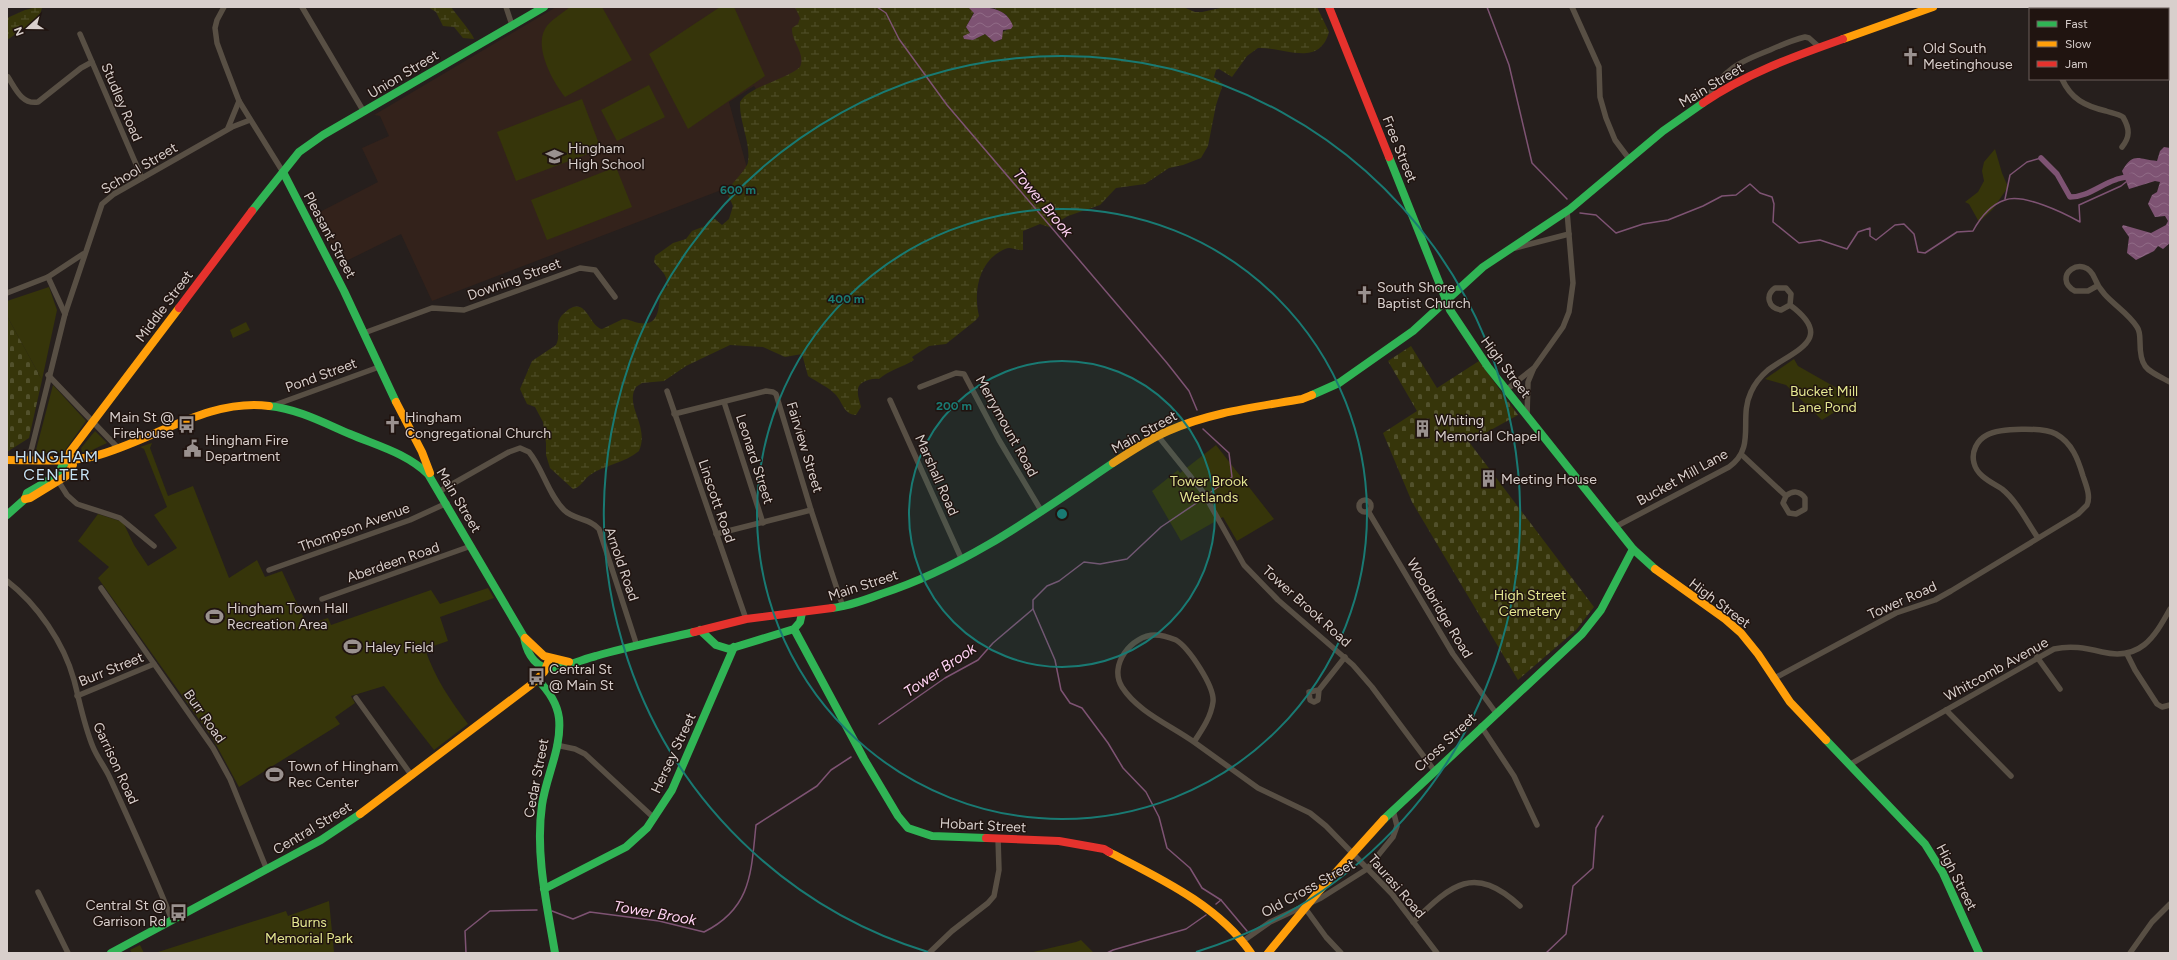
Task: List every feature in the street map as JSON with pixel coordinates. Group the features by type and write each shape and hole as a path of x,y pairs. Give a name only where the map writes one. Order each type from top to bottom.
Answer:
{"main road":[{"name":"Union Street","path":"283,172 293,158 308,145 544,7"},
{"name":"Free Street","path":"1329,7 1446,301"},
{"name":"Main Street","path":"7,460 92,457 222,410 252,405 271,406 289,411 404,456 419,465 430,476 524,637 526,648 531,657 546,668 554,668 746,619 843,607 894,590 962,560 1042,512 1123,457 1158,436 1186,423 1206,417 1295,401 1326,390 1352,376 1413,331 1483,267 1567,211 1674,123 1706,101 1744,79 1818,46 1933,7"},
{"name":"Pleasant Street","path":"283,172 422,452 430,476"},
{"name":"Middle Street","path":"69,459 70,452 283,172"},
{"name":"High Street","path":"1446,301 1472,344 1527,418 1633,549 1662,576 1736,628 1753,647 1773,679 1797,710 1902,819 1931,853 1948,883 1979,953"},
{"path":"7,515 25,499 27,493 37,490 57,479 69,459"},
{"name":"Cross Street","path":"1268,953 1306,906 1393,810 1591,624 1605,603 1633,549"},
{"path":"700,630 712,644 719,647 734,647 794,629 800,622 802,613"},
{"name":"Hobart Street","path":"794,629 864,759 898,816 908,828 932,836 1059,841 1104,849 1152,874 1190,897 1244,941 1251,953"},
{"path":"524,637 535,651 549,660 571,663"},
{"name":"Hersey Street","path":"544,889 626,847 640,836 654,818 675,784 734,647"},
{"name":"Central Street","path":"111,953 267,870 338,830 412,776 537,679 546,668 549,660"},
{"name":"Cedar Street","path":"537,679 549,691 556,707 559,725 556,745 544,792 540,823 544,889"},
{"path":"544,889 555,953"}],"street":[{"name":"Pleasant Street","path":"224,7 217,20 215,33 221,56 239,101 283,172"},
{"path":"302,7 364,112"},
{"path":"506,7 512,25"},
{"path":"1572,7 1599,66 1600,97 1606,118 1615,140 1630,160"},
{"name":"Studley Road","path":"80,34 142,178"},
{"path":"1706,101 1714,85 1723,75 1741,62 1805,37 1809,38 1818,46"},
{"path":"8,77 24,100 33,103 38,102 80,68 92,62"},
{"path":"2062,80 2067,89 2078,102 2088,107 2124,117 2129,135 2122,147"},
{"path":"226,131 232,123 239,101"},
{"name":"School Street","path":"29,459 48,375 65,314 84,252 102,204 114,194 142,178 226,131 250,120"},
{"path":"1527,418 1528,382 1534,368 1563,327 1569,312 1573,283 1567,211"},
{"name":"Main Street","path":"1508,250 1569,234"},
{"path":"1531,235 1536,241 1540,242"},
{"path":"7,293 48,277 84,252"},
{"path":"2097,286 2088,291 2075,291 2067,284 2066,276 2072,269 2082,266 2091,272 2097,286 2138,328 2142,362 2148,369 2170,382"},
{"name":"Downing Street","path":"364,333 432,308 464,310 580,268 595,270 615,297"},
{"path":"48,277 65,314"},
{"name":"Bucket Mill Lane","path":"1775,288 1786,288 1791,294 1790,305 1780,310 1773,308 1769,301 1770,294 1775,288"},
{"name":"Bucket Mill Lane","path":"1615,527 1729,467 1742,455 1745,444 1746,404 1754,387 1769,370 1804,346 1809,336 1810,330 1807,321 1790,305"},
{"name":"Pond Street","path":"271,406 379,367"},
{"path":"1506,390 1534,368"},
{"name":"Merrymount Road","path":"920,387 954,374 962,373 1042,512"},
{"path":"48,375 94,420 118,448"},
{"name":"Linscott Road","path":"667,391 746,619"},
{"name":"Fairview Street","path":"674,414 770,391 776,394 810,510 843,607"},
{"name":"Marshall Road","path":"890,400 962,560"},
{"name":"Leonard Street","path":"724,402 763,522"},
{"name":"Tower Road","path":"1773,679 1896,613 1935,600 2078,514 2089,502 2088,492 2076,454 2064,440 2048,431 2032,429 1987,435 1978,443 1973,455 1976,468 1980,474 2009,496 2038,538"},
{"name":"Tower Brook Road","path":"1158,436 1203,492 1244,564 1278,600 1345,657 1372,687 1434,770"},
{"name":"Arnold Road","path":"440,491 509,452 520,448 529,452 563,508 572,516 592,522 599,529 637,646"},
{"path":"1742,455 1786,496"},
{"path":"57,479 77,504 120,518 154,546"},
{"path":"1792,492 1800,493 1806,502 1804,509 1796,514 1788,512 1784,503 1786,496 1792,492"},
{"name":"Thompson Avenue","path":"268,570 410,520 447,503"},
{"path":"716,534 810,510"},
{"name":"Woodbridge Road","path":"1368,511 1453,654 1496,713"},
{"name":"Aberdeen Road","path":"322,599 472,546"},
{"name":"Garrison Road","path":"7,581 24,595 58,643 68,662 82,717 94,748 142,848 172,920"},
{"name":"Burr Road","path":"100,588 220,760 267,870"},
{"path":"2170,609 2151,639 2139,649 2127,654 2135,670 2157,704 2162,707 2170,705"},
{"name":"Taurasi Road","path":"1194,742 1205,726 1213,702 1212,691 1208,682 1194,660 1176,640 1156,635 1140,639 1128,648 1120,658 1118,666 1118,681 1136,702 1258,788 1310,814 1353,853 1392,894 1437,953"},
{"name":"Whitcomb Avenue","path":"1849,765 2037,657 2054,649 2077,646 2113,654 2127,654"},
{"path":"1319,690 1345,657"},
{"path":"2037,657 2060,689"},
{"name":"Burr Street","path":"77,696 154,664"},
{"path":"356,698 412,776"},
{"path":"1946,710 2011,776"},
{"path":"1481,726 1514,776 1537,825"},
{"path":"556,745 575,749 585,754 654,818"},
{"name":"Old Cross Street","path":"1244,941 1270,922 1306,906 1343,885 1367,869 1393,837 1397,826 1393,810"},
{"path":"929,953 952,930 988,903 994,896 999,870 998,838"},
{"path":"1413,922 1447,891 1471,882 1494,886 1506,893 1520,906"},
{"path":"38,892 68,953"},
{"path":"2130,953 2152,922 2170,904"},
{"path":"1306,906 1326,937 1341,953"}],"shaded area":[{"name":"Hingham High School","path":"556,7 837,7 800,159 754,86 729,102 750,179 432,301 401,234 340,264 314,215 378,182 362,148 389,136 380,116 374,115"}],"green space":[{"path":"37,7 42,8 39,18 7,40 7,18 25,10"},
{"path":"428,7 451,7 474,39 463,38 454,27 443,26 436,12"},
{"path":"570,7 602,7 632,60 565,97 555,83 546,64 543,55 542,37 545,29 550,23"},
{"path":"720,7 734,7 765,76 688,129 649,54"},
{"path":"795,7 968,7 974,12 966,27 970,33 963,38 973,40 985,34 994,42 1001,40 1002,32 1007,30 1007,15 992,7 1183,7 1195,12 1202,12 1225,7 1317,7 1329,32 1324,43 1317,50 1309,53 1258,48 1247,56 1232,77 1219,69 1216,70 1214,77 1223,84 1216,105 1208,146 1201,158 1183,165 1169,168 1145,184 1116,188 1100,205 1068,216 1049,227 1040,224 1023,231 1023,250 1010,248 1005,249 996,254 984,268 978,287 977,306 979,316 976,320 946,344 929,346 912,357 914,360 887,373 879,379 873,379 860,384 858,396 861,407 856,415 846,410 838,397 832,391 808,376 802,354 785,357 763,347 730,345 686,366 664,381 642,383 636,387 633,394 633,402 641,433 642,442 639,451 596,472 588,477 578,487 573,489 550,468 546,455 543,422 535,407 527,404 520,389 532,361 556,345 560,318 569,309 580,307 598,327 602,329 623,319 646,323 655,319 660,292 667,287 667,283 665,276 654,262 655,256 673,243 686,239 692,231 705,226 709,220 715,219 722,225 729,219 733,206 728,195 728,190 748,162 748,147 741,117 740,102 751,92 793,72 800,67 800,52 792,33 792,28 798,24 800,18"},
{"path":"649,85 665,117 617,141 601,110"},
{"path":"582,99 601,149 516,181 497,132"},
{"path":"1995,149 2008,187 1993,209 1979,222 1969,204 1965,202 1978,192 1984,181 1982,171 1984,162"},
{"path":"616,167 632,207 547,240 531,200"},
{"path":"49,287 57,310 42,380 7,316 7,301"},
{"path":"7,316 42,380 29,438 7,452"},
{"path":"246,322 250,330 233,338 230,330"},
{"name":"High Street Cemetery","path":"1411,346 1437,388 1479,361 1518,415 1469,442 1594,607 1576,630 1518,680 1412,502 1383,433 1417,411 1388,361"},
{"name":"Bucket Mill Lane Pond","path":"1794,359 1798,366 1856,399 1822,420 1786,385 1765,379"},
{"path":"53,385 86,421 63,453 38,453 36,450"},
{"path":"95,431 107,443 88,452 82,452 81,448"},
{"name":"Hingham Town Hall Recreation Area","path":"152,443 150,448 168,496 193,486 229,578 257,560 265,577 282,571 307,625 328,618 331,625 431,590 440,604 488,588 494,598 440,617 448,641 425,649 433,670 468,724 434,750 384,686 351,696 355,703 335,717 340,724 239,787 213,739 98,578 109,567 78,541 98,514 123,522 134,545 148,566 177,548 154,515 167,507 144,449 140,447"},
{"name":"Tower Brook Wetlands","path":"1216,445 1274,519 1237,541 1223,517 1181,541 1152,491 1178,470 1180,473"},
{"name":"Burns Memorial Park","path":"329,901 334,952 332,953 155,953 286,911 288,916"},
{"path":"1081,940 1094,953 1029,953 1076,942"},
{"path":"140,945 144,953 132,953 130,950"}],"water":[{"path":"968,7 981,7 1000,11 1010,19 1013,26 1011,29 1003,30 1002,39 994,42 985,34 973,40 964,39 963,36 970,33 966,27 974,13"},
{"path":"2164,147 2170,148 2170,243 2163,249 2158,246 2154,251 2136,260 2127,253 2129,237 2122,227 2123,225 2151,233 2166,225 2168,221 2165,216 2155,217 2148,204 2152,195 2157,192 2160,182 2155,181 2129,189 2122,171 2130,161 2137,158 2157,161 2160,151"}],"waterway":[{"name":"Tower Brook","path":"877,7 886,13 899,39 947,105 1167,363 1189,391 1197,410"},
{"path":"1487,7 1509,65 1532,163 1567,199"},
{"path":"2005,199 2010,175 2027,162 2041,158"},
{"path":"2041,158 2057,174 2070,197 2088,193 2109,182 2131,176"},
{"path":"1580,213 1596,215 1616,233 1643,224 1668,220 1703,206 1722,196 1736,195 1750,184 1760,193 1772,197 1774,204 1773,222 1799,243 1820,240 1847,249 1858,232 1870,228 1870,236 1876,240 1895,225 1904,224 1914,234 1918,252 1925,253 1957,232 1973,231 1986,212 2005,200 2022,199 2043,205 2080,222 2079,205 2121,186 2126,182"},
{"name":"Tower Brook","path":"1203,429 1229,453 1232,477 1211,492"},
{"name":"Tower Brook","path":"879,724 945,678 978,660 993,643 1033,609 1033,600 1047,586 1059,581 1084,562 1100,564 1127,559 1161,527 1198,502"},
{"path":"1033,609 1055,660 1061,690 1070,703 1082,708 1108,743 1123,768 1146,792 1159,817 1167,848 1190,868 1202,888 1221,900 1247,931"},
{"name":"Tower Brook","path":"552,911 573,919 590,912 659,921 704,932 732,912 740,900 750,873 756,825 817,786 831,770 851,757"},
{"path":"1546,953 1566,934 1573,886 1593,868 1596,828 1603,816"},
{"path":"1216,904 1221,900"},
{"name":"Tower Brook","path":"466,953 465,931 490,911 537,910"},
{"path":"1107,953 1186,929 1206,915"}],"traffic: fast":[{"path":"252,211 299,152 323,135 544,7"},
{"path":"1312,395 1339,383 1413,331 1483,267 1570,209 1663,131 1703,103"},
{"path":"1389,157 1450,310 1488,367 1633,549 1655,569"},
{"path":"283,172 344,291 396,402"},
{"path":"269,406 301,413 401,455 428,474 524,637 530,656 541,666 546,668 557,668 608,653 694,632"},
{"path":"7,515 25,499 27,493 58,475 62,466 69,459"},
{"path":"832,608 869,598 943,569 1002,537 1113,463"},
{"path":"1384,819 1582,634 1601,610 1633,549"},
{"path":"700,630 716,645 729,649 794,629 800,622 802,613"},
{"path":"794,629 864,759 898,816 908,828 932,836 986,838"},
{"path":"544,889 626,847 647,828 672,790 734,647"},
{"path":"537,679 545,687 551,697 558,712 559,718 558,740 544,794 540,823 543,879 555,953"},
{"path":"1826,740 1925,844 1943,873 1979,953"},
{"path":"111,953 321,840 360,814"}],"traffic: slow":[{"path":"1843,39 1933,7"},
{"path":"69,459 70,452 179,308"},
{"path":"1113,463 1154,438 1184,424 1217,415 1302,399 1312,395"},
{"path":"396,402 422,452 430,473"},
{"path":"7,460 74,460 95,456 138,441 202,414 224,408 246,405 269,406"},
{"path":"25,499 30,498 66,476 73,465 69,459"},
{"path":"1655,569 1725,619 1741,633 1758,654 1790,702 1826,740"},
{"path":"525,638 544,656 569,662"},
{"path":"360,814 532,684 544,672 549,660"},
{"path":"1268,953 1319,891 1384,819"},
{"path":"1109,852 1148,872 1205,907 1222,921 1251,953"}],"traffic: jam":[{"path":"1329,7 1389,157"},
{"path":"1703,103 1753,74 1843,39"},
{"path":"179,308 252,211"},
{"path":"694,632 746,619 832,608"},
{"path":"986,838 1059,841 1104,849 1109,852"}],"place":[{"name":"Old South Meetinghouse","path":"1910,56"},
{"name":"Hingham High School","path":"555,156"},
{"name":"South Shore Baptist Church","path":"1364,295"},
{"name":"Main St @ Firehouse","path":"187,425"},
{"name":"Hingham Congregational Church","path":"392,425"},
{"name":"Whiting Memorial Chapel","path":"1422,428"},
{"name":"Hingham Fire Department","path":"192,448"},
{"name":"Meeting House","path":"1488,479"},
{"name":"Hingham Town Hall Recreation Area","path":"214,616"},
{"name":"Haley Field","path":"352,647"},
{"name":"Central St @ Main St","path":"536,677"},
{"name":"Town of Hingham Rec Center","path":"275,774"},
{"name":"Central St @ Garrison Rd","path":"179,913"}],"district":[{"name":"HINGHAM CENTER","path":"57,465"}]}
